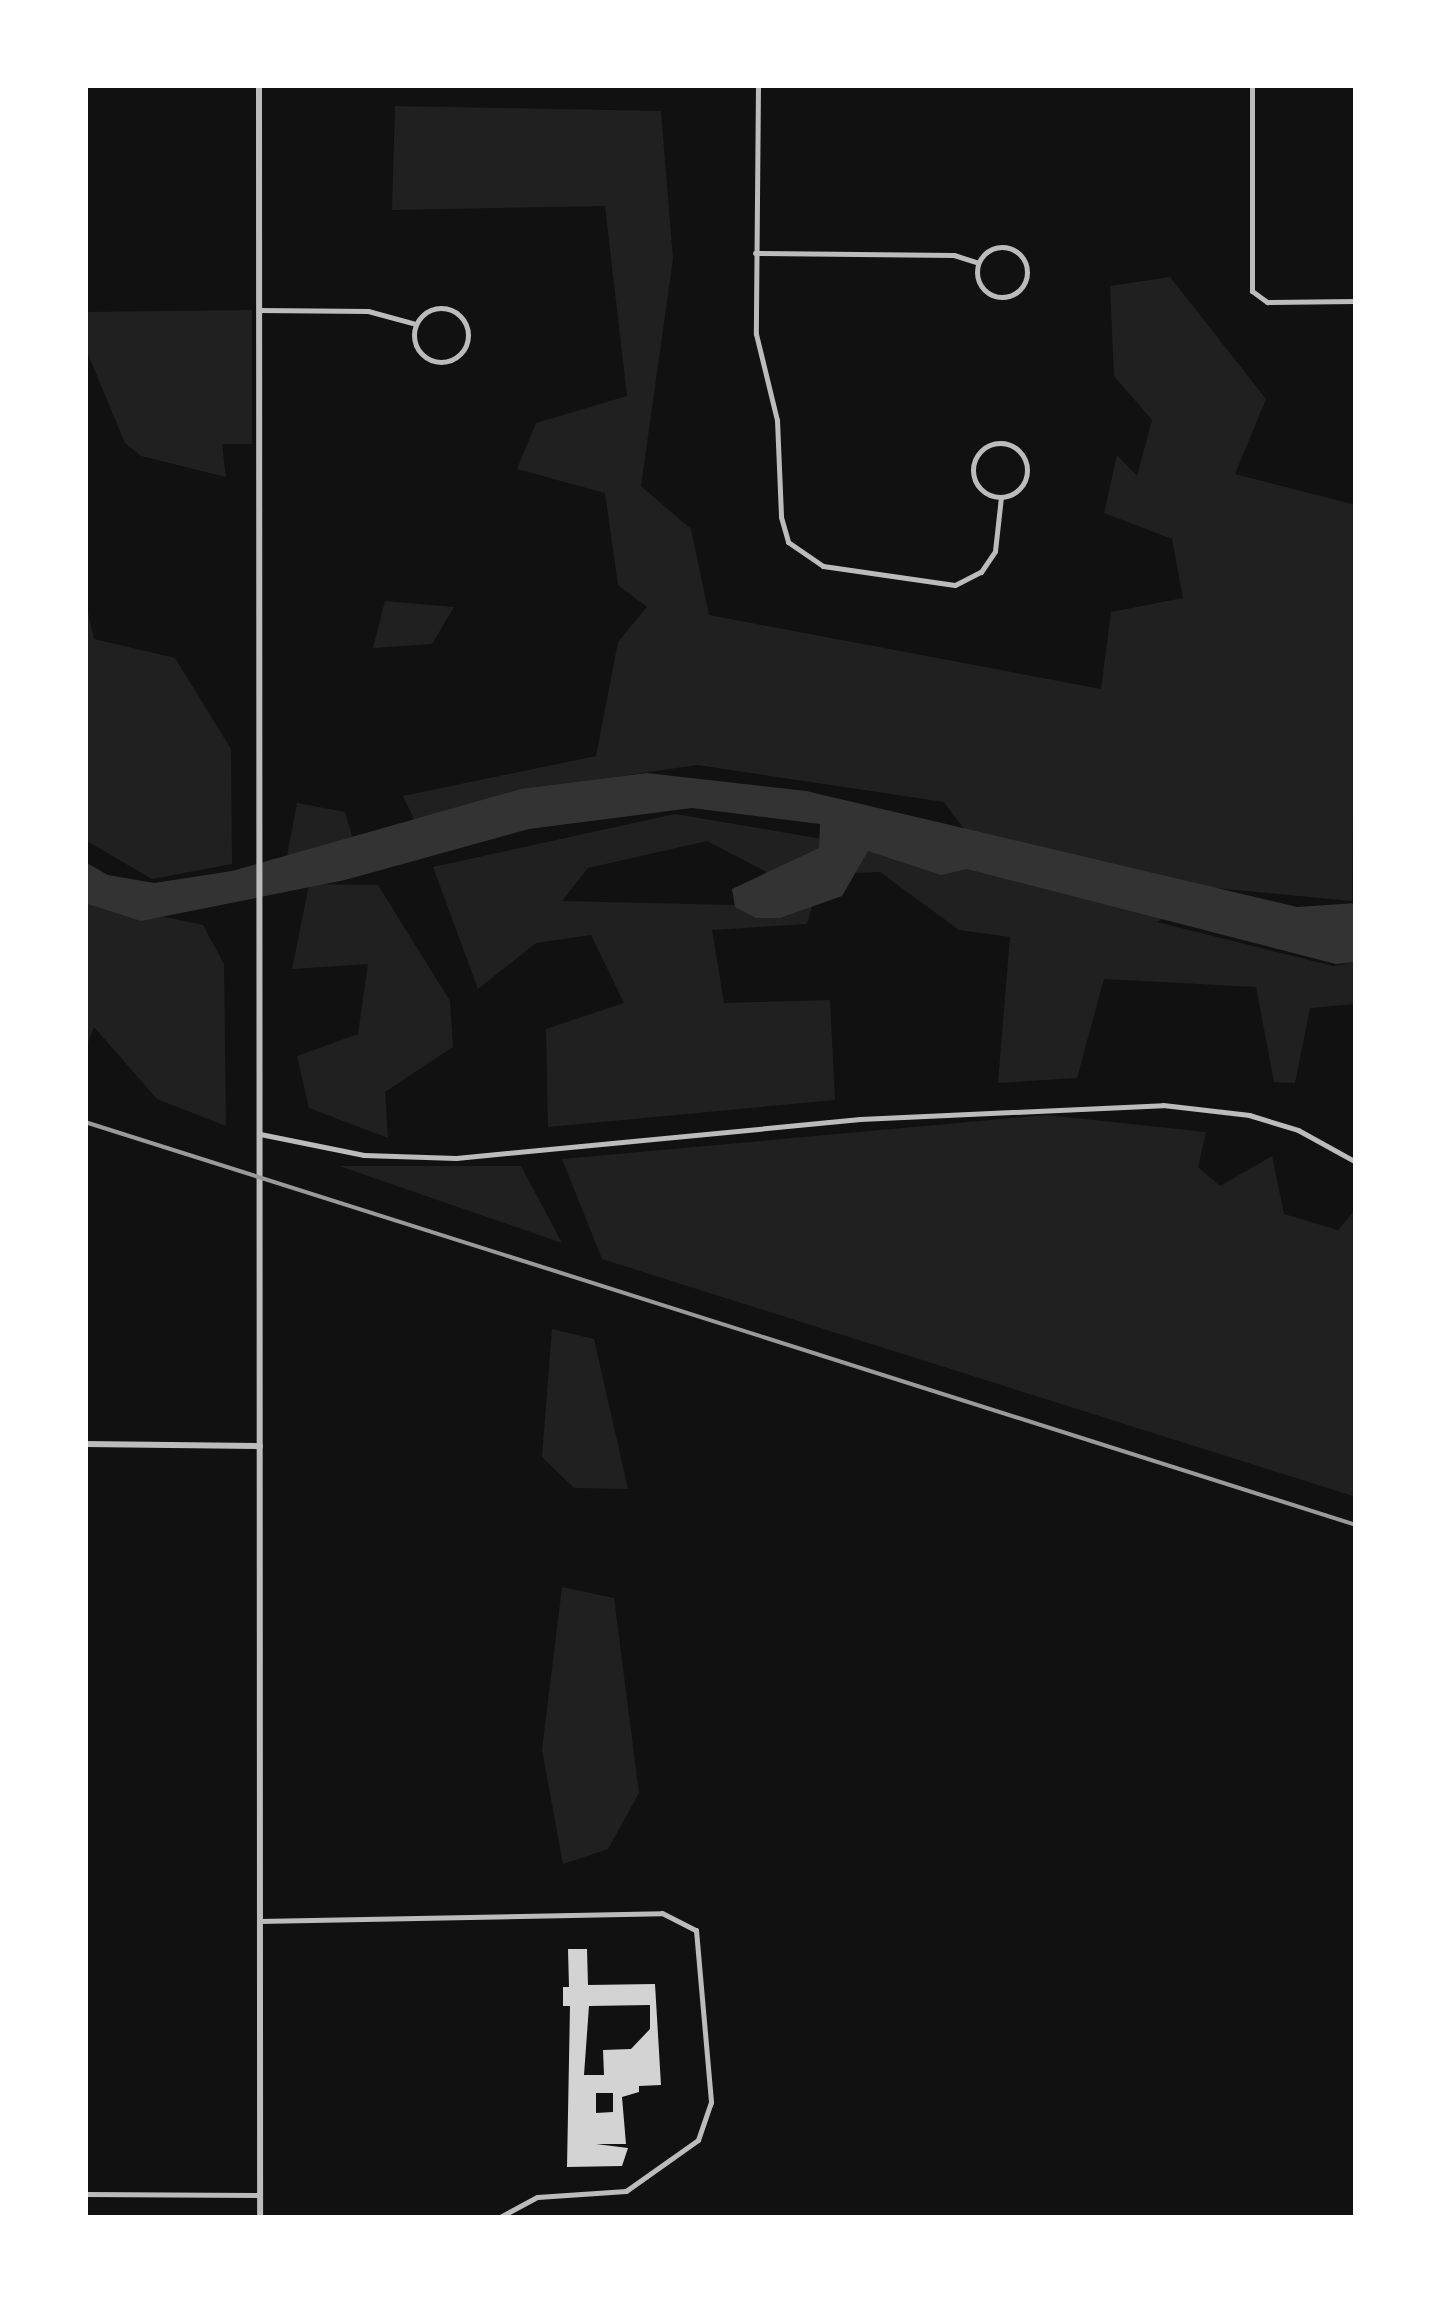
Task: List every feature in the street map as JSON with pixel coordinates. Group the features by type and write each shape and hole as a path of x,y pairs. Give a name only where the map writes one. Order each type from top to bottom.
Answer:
{"street":[{"path":"259,85 260,2218"},
{"path":"758,85 756,334 780,435 782,525 794,550 822,566 955,586 992,559 1000,498"},
{"path":"1252,85 1256,296 1356,301"},
{"path":"993,248 1012,249 1025,262 1026,282 1013,296 994,297 980,285 978,263 993,248"},
{"path":"755,252 954,255 978,263"},
{"path":"260,310 368,311 416,324"},
{"path":"431,310 452,310 466,324 466,345 452,360 430,360 416,345 416,324 431,310"},
{"path":"1000,443 1020,451 1028,470 1020,489 1000,498 981,489 973,470 981,451 1000,443"},
{"path":"258,1133 377,1157 456,1158 860,1119 1163,1106 1250,1115 1298,1130 1356,1162"},
{"path":"85,1444 260,1446"},
{"path":"259,1921 662,1913 696,1930 712,2102 698,2140 626,2191 536,2197 498,2218"},
{"path":"85,2194 260,2195"}],"shaded area":[{"path":"395,106 661,111 673,259 641,486 691,529 709,615 1101,689 1111,612 1183,598 1172,539 1104,513 1117,455 1137,476 1152,420 1114,376 1110,286 1170,277 1266,399 1235,474 1356,505 1352,901 1215,888 1157,922 1333,966 1356,962 1356,1004 1310,1008 1295,1083 1274,1082 1256,987 1104,979 1077,1078 998,1083 1010,937 959,930 880,872 774,876 707,841 588,868 562,901 812,907 807,924 712,930 724,1003 830,1000 835,1100 548,1127 546,1029 624,1003 591,935 536,943 478,989 433,867 675,814 993,868 944,802 697,765 540,788 416,823 403,796 596,756 618,642 647,607 618,585 605,493 517,469 536,423 627,396 605,206 392,210"},
{"path":"252,310 252,444 222,444 226,477 141,456 125,443 85,347 85,312"},
{"path":"85,599 94,639 175,658 231,749 232,864 152,879 85,840"},
{"path":"385,601 454,607 432,644 373,648"},
{"path":"647,773 806,791 1297,907 1356,903 1356,962 1336,964 967,869 941,875 868,851 842,896 780,918 756,918 735,907 732,889 819,848 820,824 692,808 529,829 345,880 141,921 85,903 85,862 108,875 154,883 232,871 521,789"},
{"path":"297,803 345,812 354,843 287,856"},
{"path":"309,884 378,885 450,1001 453,1047 385,1092 388,1138 309,1108 297,1056 358,1034 368,964 292,969"},
{"path":"85,900 203,925 224,964 226,1126 157,1099 94,1027 85,1050"},
{"path":"1046,1115 1206,1132 1198,1167 1220,1186 1272,1156 1284,1214 1338,1230 1356,1209 1356,1497 602,1259 562,1159"},
{"path":"339,1166 521,1166 562,1243"},
{"path":"552,1329 594,1339 628,1489 574,1488 542,1457"},
{"path":"562,1587 614,1598 639,1793 608,1849 563,1864 542,1750"}],"building":[{"path":"568,1949 587,1949 588,1985 655,1984 661,2085 639,2086 639,2092 622,2097 626,2144 596,2144 628,2148 622,2166 567,2167 570,2006 563,2006 563,1987 569,1987","holes":["650,2005 650,2029 631,2049 603,2050 604,2075 584,2075 589,2006","596,2093 613,2093 613,2112 596,2113"]}],"railway":[{"path":"85,1122 1356,1525"}]}
